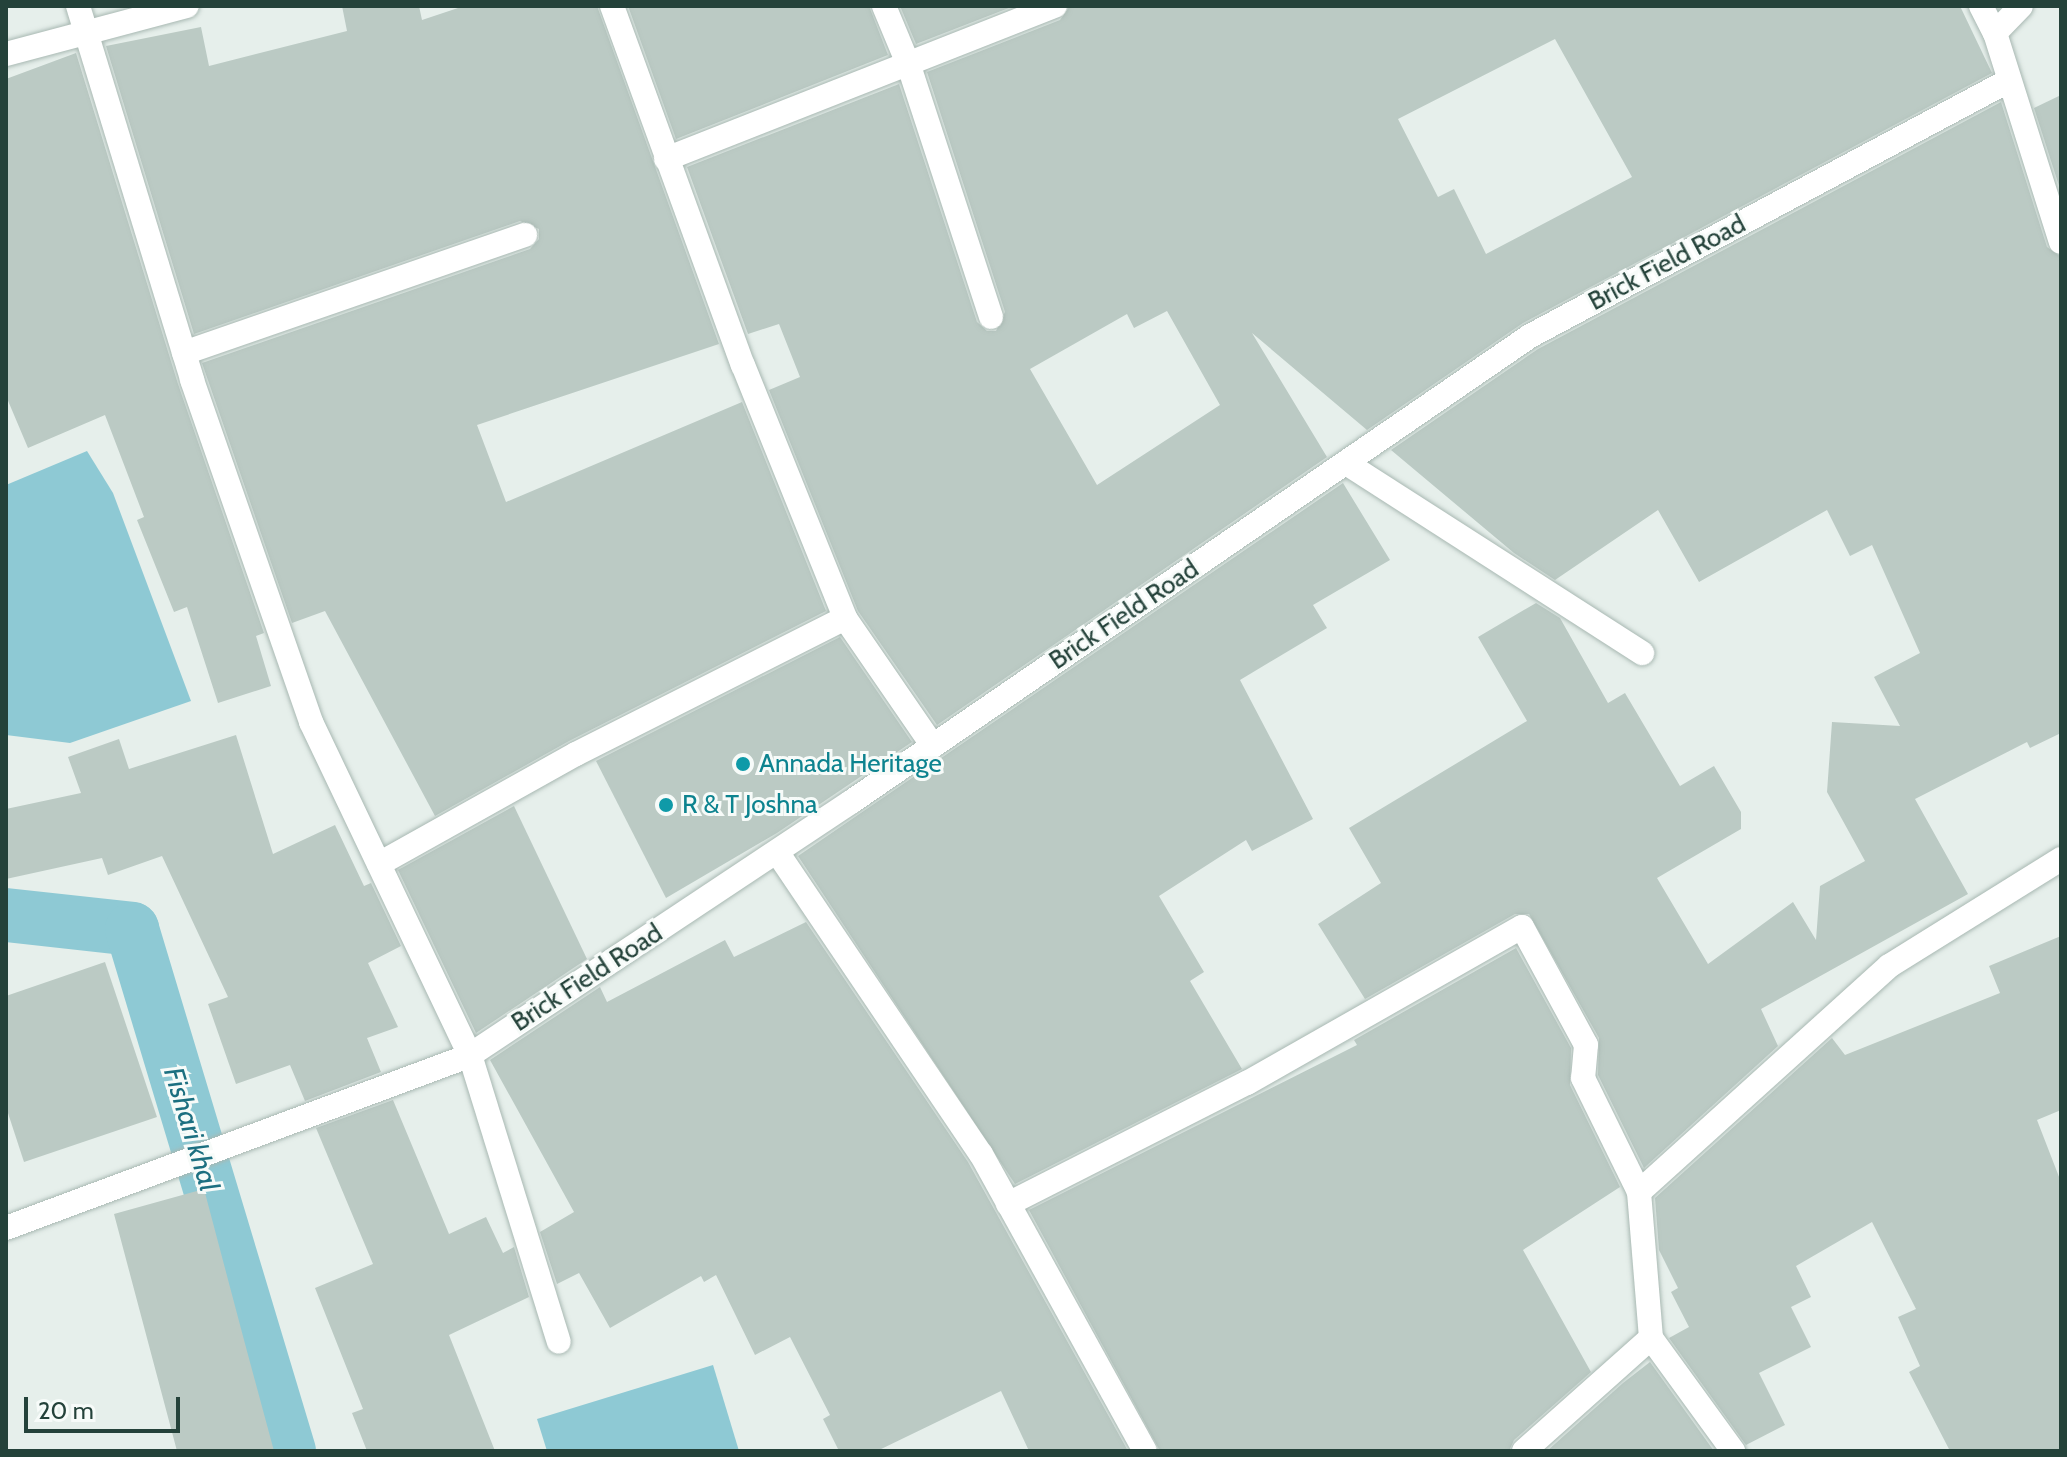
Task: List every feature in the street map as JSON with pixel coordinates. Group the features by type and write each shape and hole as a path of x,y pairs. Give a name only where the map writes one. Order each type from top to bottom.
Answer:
{"street":[{"path":"78,6 184,353 311,722 470,1055 559,1342"},
{"path":"6,54 187,6"},
{"path":"612,6 666,159 845,618 933,746"},
{"path":"884,6 909,66 991,317"},
{"path":"666,159 1055,6"},
{"path":"1981,6 1995,33 2061,242"},
{"path":"1995,33 2021,6"},
{"name":"Brick Field Road","path":"6,1228 470,1055 777,852 1530,336 2008,81"},
{"path":"184,353 525,235"},
{"path":"1346,463 1642,653"},
{"path":"379,864 576,754 845,618"},
{"path":"777,852 981,1154 1145,1451"},
{"path":"1639,1192 1889,966 2061,859"},
{"path":"1008,1204 1247,1083 1522,927 1586,1045 1583,1078 1639,1192 1651,1338 1733,1451"},
{"path":"1524,1451 1651,1338"}],"water":[{"path":"87,451 113,493 191,701 70,743 6,735 6,485"},
{"path":"713,1365 739,1451 547,1451 537,1419"}],"building":[{"path":"342,6 419,6 422,20 464,6 597,6 719,344 477,425 506,502 742,402 826,611 569,741 435,816 325,611 292,623 202,363 530,249 539,239 539,229 520,221 194,334 106,46 201,27 209,66 347,31"},
{"path":"628,6 869,6 888,55 676,139"},
{"path":"900,6 1014,6 916,44"},
{"path":"1070,6 1960,6 1992,73 1523,323 1367,430 1252,333 1327,457 937,725 858,611 769,390 800,377 779,324 748,334 687,167 899,84 977,322 987,331 996,331 1005,312 927,72 1060,20","holes":["1555,39 1632,177 1486,254 1454,189 1438,197 1398,119","1167,311 1220,405 1097,485 1030,369 1127,314 1134,328"]},
{"path":"76,53 178,384 264,633 256,636 271,686 218,703 187,607 174,612 137,520 144,517 105,415 28,448 6,396 6,79"},
{"path":"2061,95 2061,192 2034,108"},
{"path":"2001,102 2047,247 2061,257 2061,733 2030,748 2027,742 1915,799 1968,894 1761,1009 1778,1046 1644,1168 1598,1075 1599,1038 1529,914 1515,914 1365,999 1318,924 1381,883 1349,828 1527,721 1478,637 1536,603 1560,618 1608,703 1625,693 1680,786 1714,766 1741,812 1741,829 1657,878 1708,964 1793,902 1816,940 1820,886 1865,861 1827,792 1832,722 1900,726 1874,677 1920,653 1872,545 1850,556 1827,510 1699,582 1658,510 1555,580 1514,553 1391,450 1538,349"},
{"path":"1343,483 1390,560 1313,605 1327,628 1240,680 1313,819 1252,851 1246,840 1159,896 1204,972 1190,981 1242,1069 1015,1184 798,856"},
{"path":"840,637 912,742 777,833 666,898 596,761"},
{"path":"236,735 273,854 335,825 364,886 371,883 401,946 368,963 398,1027 367,1038 381,1072 305,1101 290,1065 236,1084 208,1004 228,997 162,856 108,875 102,858 6,879 6,809 81,793 68,757 119,739 129,769"},
{"path":"514,806 587,959 476,1033 398,870"},
{"path":"806,922 968,1162 1128,1451 1029,1451 1001,1391 877,1451 839,1451 823,1419 830,1415 790,1337 755,1355 716,1275 704,1282 701,1276 610,1328 579,1273 557,1284 540,1232 574,1212 490,1060 600,987 607,1002 725,940 734,957"},
{"path":"2061,936 2061,1110 2037,1120 2061,1182 2061,1451 1950,1451 1909,1372 1920,1366 1898,1317 1916,1309 1872,1222 1796,1266 1811,1297 1791,1307 1811,1347 1759,1373 1785,1425 1746,1445 1669,1338 1689,1327 1671,1292 1678,1288 1659,1250 1655,1198 1832,1038 1845,1055 2000,993 1989,966"},
{"path":"1516,948 1571,1048 1570,1085 1620,1187 1523,1250 1591,1372 1514,1440 1509,1451 1160,1451 1029,1210 1357,1045 1354,1040"},
{"path":"105,962 157,1117 24,1162 6,1107 6,996"},
{"path":"393,1100 449,1234 486,1217 503,1253 514,1247 529,1297 449,1335 495,1451 367,1451 352,1413 363,1409 315,1288 373,1264 316,1128"},
{"path":"204,1189 274,1451 177,1451 114,1214"},
{"path":"1650,1362 1714,1451 1547,1451 1623,1383"}],"waterway":[{"name":"Fishari khal","path":"6,915 132,929 289,1451"}],"place":[{"name":"Annada Heritage","path":"743,764"},
{"name":"R & T Joshna","path":"666,805"}]}
